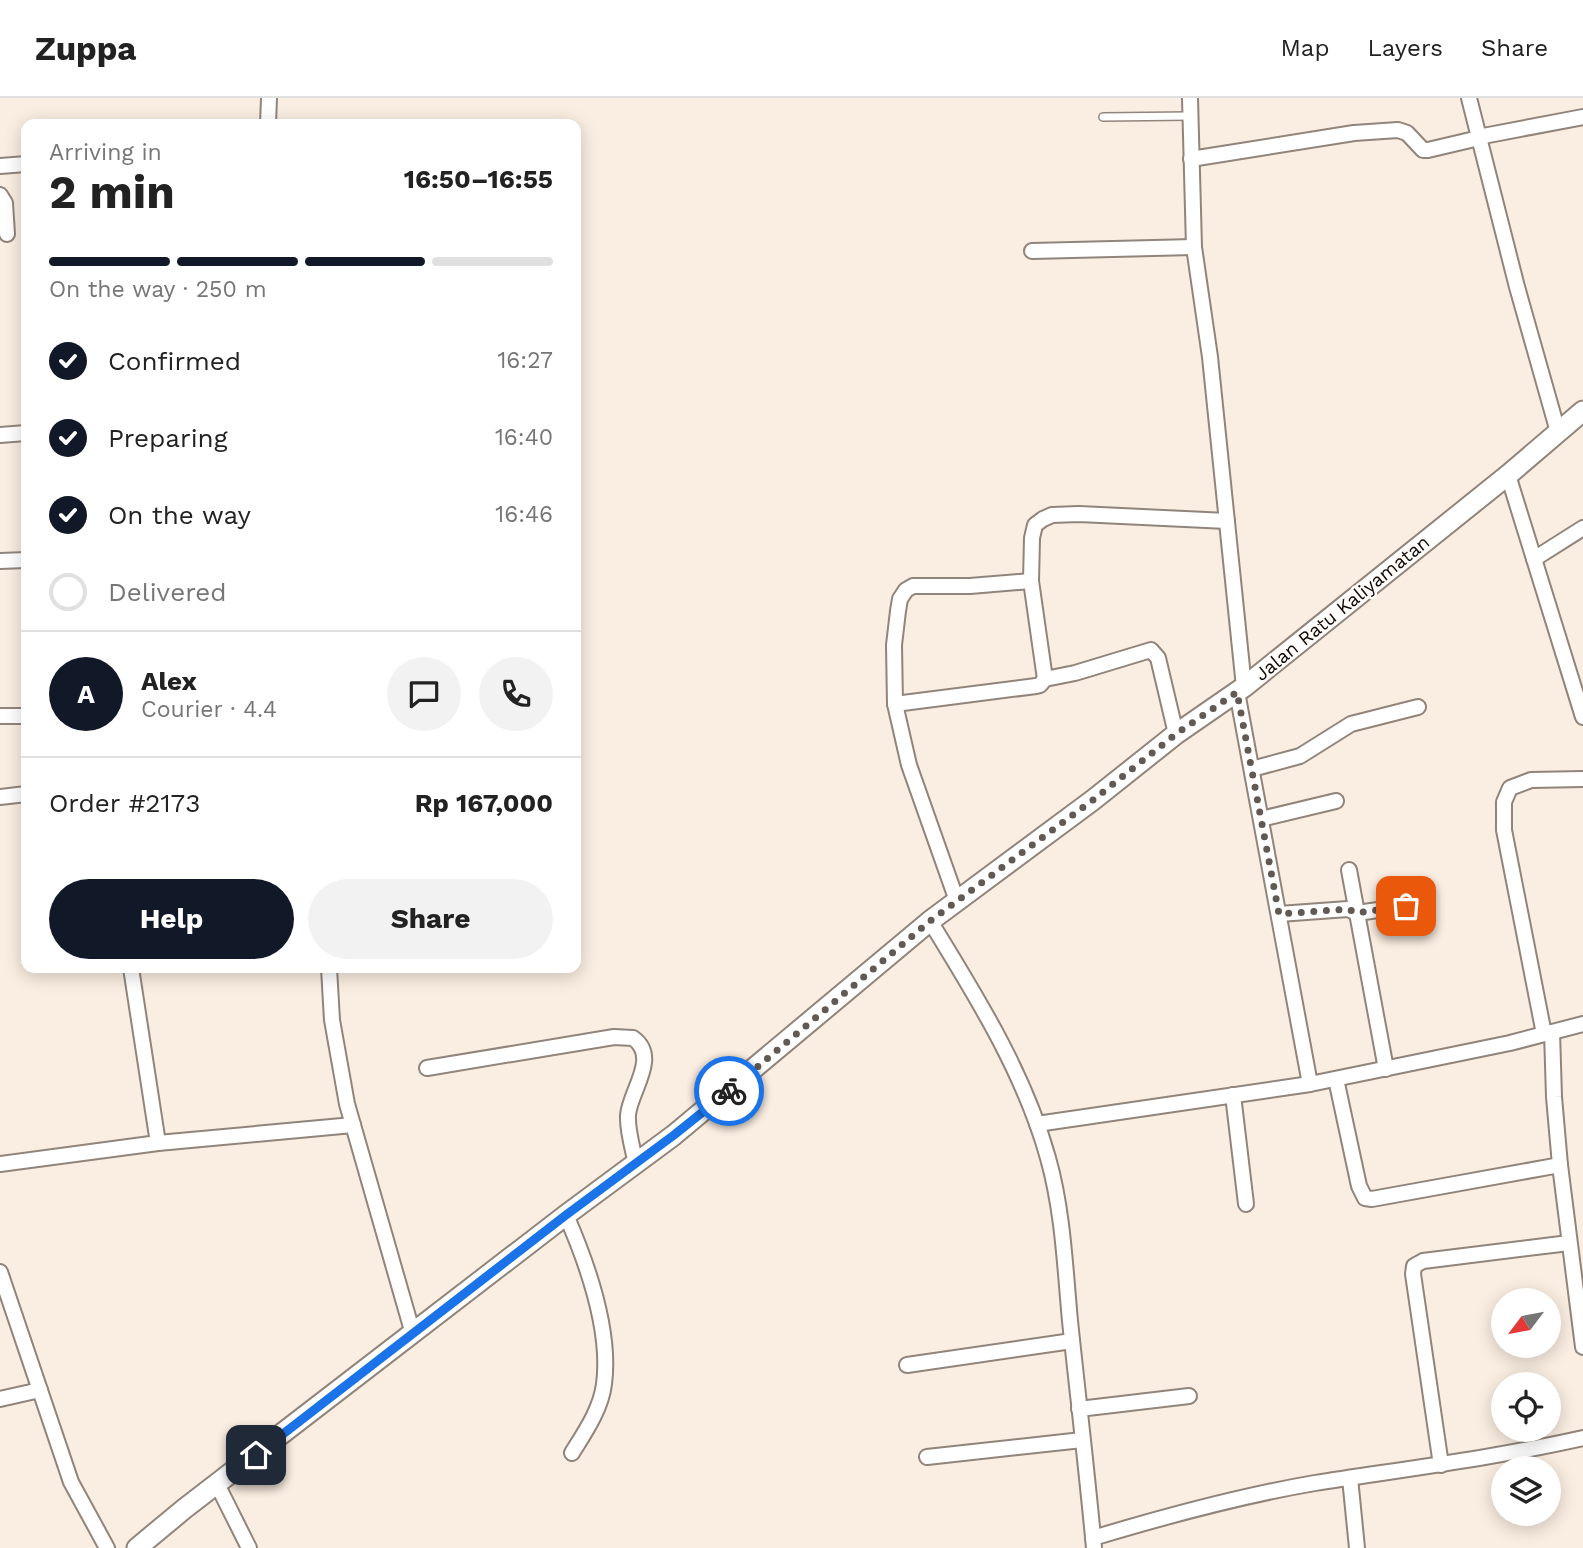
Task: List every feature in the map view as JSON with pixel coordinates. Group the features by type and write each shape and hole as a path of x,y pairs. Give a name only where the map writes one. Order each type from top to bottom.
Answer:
{"main road":[{"name":"Jalan Ratu Kaliyamatan","path":"136,1548 716,1102 930,921 1093,800 1176,734 1240,689 1508,475 1583,411"}],"street":[{"path":"268,119 269,98"},
{"path":"1190,98 1194,247 1210,357 1227,521 1240,689 1252,769 1310,1084"},
{"path":"1469,98 1517,287 1558,432"},
{"path":"1191,159 1354,133 1398,130 1407,133 1423,150 1428,150 1583,117"},
{"path":"0,166 21,164"},
{"path":"0,195 5,203 7,234"},
{"path":"1032,251 1194,247"},
{"path":"0,435 21,433"},
{"path":"1508,475 1581,707"},
{"path":"895,704 1041,685 1045,678 1031,581 1032,538 1035,525 1043,519 1052,515 1079,514 1227,521"},
{"path":"1534,559 1583,528"},
{"path":"0,561 21,560"},
{"path":"957,901 909,765 895,704 894,645 900,598 913,586 970,586 1031,581"},
{"path":"1045,678 1075,673 1151,650 1158,658 1176,734"},
{"path":"1252,769 1300,756 1351,724 1418,707"},
{"path":"0,716 21,716"},
{"path":"1583,779 1524,781 1508,790 1504,802 1504,830 1548,1033 1560,1165 1583,1347"},
{"path":"0,797 21,795"},
{"path":"1261,819 1336,800"},
{"path":"1349,870 1386,1069"},
{"path":"1279,914 1348,909 1357,913 1406,906"},
{"path":"930,921 988,1020 1023,1089 1037,1124 1055,1186 1093,1543 1210,1504 1350,1478 1491,1458 1583,1438"},
{"path":"132,973 158,1143"},
{"path":"329,973 332,1020 352,1125 413,1334"},
{"path":"1037,1124 1310,1084 1583,1024"},
{"path":"427,1068 591,1040 622,1036 634,1038 641,1045 644,1059 628,1116 636,1164"},
{"path":"1336,1079 1359,1186 1365,1198 1372,1199 1560,1165"},
{"path":"1233,1095 1246,1204"},
{"path":"0,1164 158,1143 352,1125"},
{"path":"566,1215 583,1254 598,1310 604,1357 604,1385 594,1417 572,1453"},
{"path":"1441,1465 1414,1266 1423,1261 1569,1243"},
{"path":"0,1272 71,1482 107,1548"},
{"path":"906,1365 1072,1341"},
{"path":"0,1399 40,1390"},
{"path":"1079,1409 1189,1396"},
{"path":"927,1457 1082,1440"},
{"path":"1350,1478 1357,1548"},
{"path":"217,1484 249,1548"}],"lane":[{"path":"1103,117 1190,116"}],"way so far":[{"path":"729,1091 930,921 1093,800 1176,734 1237,692 1279,914 1348,909 1357,913 1406,906"}],"route":[{"path":"256,1455 729,1091"}]}
